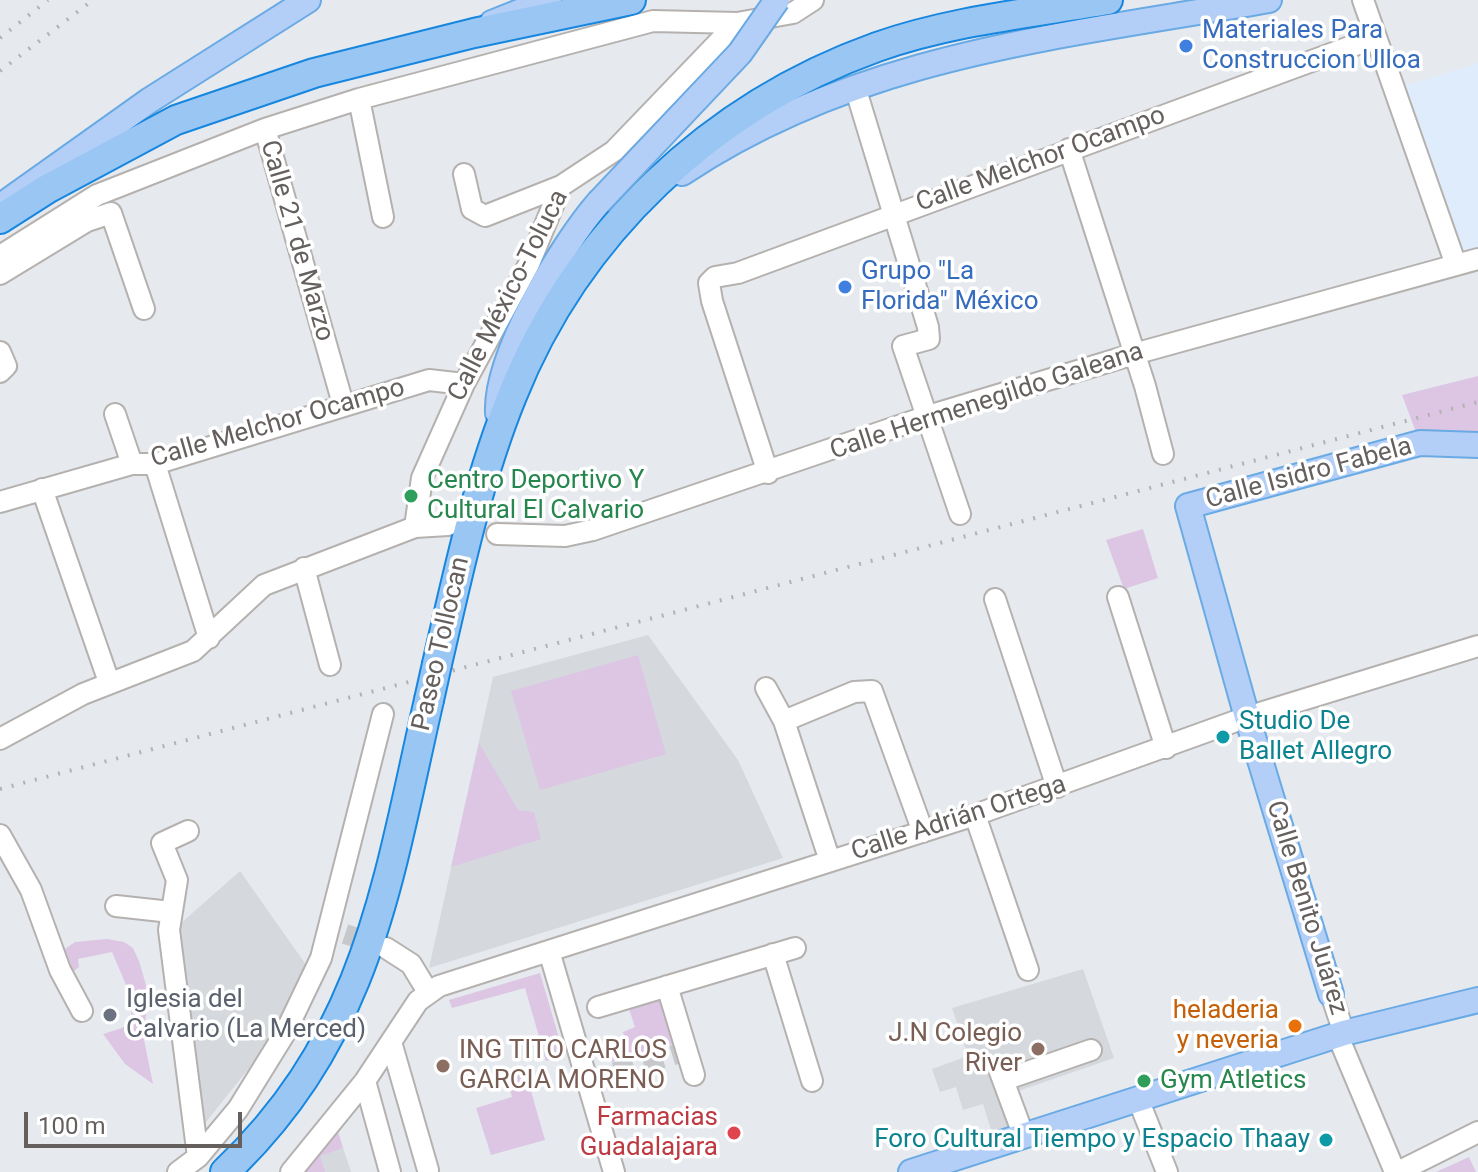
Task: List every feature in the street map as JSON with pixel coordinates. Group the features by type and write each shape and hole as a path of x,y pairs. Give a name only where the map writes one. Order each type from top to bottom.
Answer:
{"highway":[{"path":"0,219 47,189 176,120 314,73 474,33 631,0"},
{"name":"Paseo Tollocan","path":"225,1172 291,1097 327,1043 355,985 378,925 467,535 499,431 527,362 556,307 584,266 631,208 685,157 745,112 843,60 950,26 1108,0"}],"main road":[{"path":"0,206 150,100 308,0"},
{"path":"474,33 526,6 549,0"},
{"path":"499,431 498,400 509,361 527,318 568,244 599,202 740,53 777,0"},
{"path":"631,208 692,166 756,129 855,87 956,55 1269,0"},
{"name":"Calle Isidro Fabela","path":"1188,506 1420,443 1478,445"},
{"name":"Calle Benito Juárez","path":"1188,506 1247,717 1331,994"},
{"path":"911,1172 1344,1033 1478,1000"}],"street":[{"path":"265,129 359,99 653,21 737,23 793,13 813,0"},
{"path":"1363,0 1456,265"},
{"name":"Calle México-Toluca","path":"415,527 422,478 464,384 529,264 561,186 614,151 737,23"},
{"name":"Calle Melchor Ocampo","path":"768,473 712,301 709,283 715,277 738,273 1374,38"},
{"path":"855,87 896,213 928,327 929,339 903,346 960,514"},
{"path":"359,99 383,217"},
{"name":"Calle 21 de Marzo","path":"0,256 97,195 265,129 343,404"},
{"path":"1069,149 1163,454"},
{"path":"464,174 472,209 485,216 561,186"},
{"path":"0,274 87,221 111,213 144,309"},
{"name":"Calle Hermenegildo Galeana","path":"497,534 565,536 593,530 768,473 928,416 1134,354 1478,259"},
{"path":"0,352 6,366 0,372"},
{"name":"Calle Melchor Ocampo","path":"0,502 132,464 155,464 429,380 464,384"},
{"path":"115,414 132,464"},
{"path":"155,464 209,638"},
{"path":"42,489 109,682"},
{"path":"0,739 109,682 193,651 264,585 415,527 448,525"},
{"path":"304,568 330,665"},
{"path":"1118,597 1166,748"},
{"path":"995,599 1057,787"},
{"name":"Calle Adrián Ortega","path":"434,989 975,815 1247,717 1478,646"},
{"path":"766,688 784,721 830,861"},
{"path":"784,721 854,692 872,691 923,832"},
{"path":"178,1172 198,1157 238,1109 285,1033 338,932 383,714"},
{"path":"975,815 1028,970"},
{"path":"188,831 162,843 177,880 169,930 198,1157"},
{"path":"0,835 31,890 60,970 82,1011"},
{"path":"116,906 171,912"},
{"path":"291,1172 365,1081 418,1001 434,989 411,964 386,948"},
{"path":"598,1007 795,948"},
{"path":"549,951 614,1172"},
{"path":"773,954 812,1081"},
{"path":"667,986 694,1075"},
{"name":"Calle Benito Juárez","path":"1331,994 1344,1033 1340,1041 1396,1172"},
{"path":"391,1042 428,1170"},
{"path":"1023,1134 1002,1076 1091,1050"},
{"path":"365,1081 390,1172"},
{"path":"1138,1099 1167,1172"},
{"path":"1396,1172 1477,1132"}],"shaded area":[{"path":"1478,63 1478,249 1457,255 1401,87"},
{"path":"1478,376 1478,445 1420,443 1402,395"},
{"path":"1143,529 1158,578 1124,589 1106,540"},
{"path":"648,635 738,760 783,858 429,968 493,677"},
{"path":"638,655 666,754 540,790 511,691"},
{"path":"479,743 518,810 534,812 541,839 451,867"},
{"path":"240,871 309,969 258,1057 202,1127 172,931"},
{"path":"107,939 124,942 133,948 139,961 149,995 143,1035 153,1084 125,1064 103,1034 122,1028 132,1019 129,992 112,952 78,959 79,967 73,972 65,949 75,942"},
{"name":"J.N Colegio River","path":"1083,969 1114,1058 1001,1097 1009,1126 992,1133 983,1104 963,1110 956,1087 940,1092 932,1069 968,1056 952,1008"},
{"path":"540,973 564,1055 546,1061 525,988 452,1008 449,1000"},
{"path":"660,1000 673,1044 612,1062 608,1049 626,1043 623,1032 635,1027 629,1009"},
{"path":"524,1067 545,1140 491,1155 476,1108 512,1097 505,1072"},
{"path":"338,1132 351,1172 302,1172 314,1159"},
{"path":"338,1132 343,1148 320,1156 325,1172 302,1172"},
{"path":"1469,1157 1476,1172 1436,1172"}],"tunnel":[{"path":"345,934 378,945"},
{"path":"586,1081 687,1051"}],"railway":[{"path":"0,38 48,0"},
{"path":"0,71 93,0"},
{"path":"0,789 1478,402"}],"place":[{"name":"Materiales Para Construccion Ulloa","path":"1186,46"},
{"name":"Grupo \"La Florida\" México","path":"845,287"},
{"name":"Centro Deportivo Y Cultural El Calvario","path":"411,496"},
{"name":"Studio De Ballet Allegro","path":"1223,737"},
{"name":"Iglesia del Calvario (La Merced)","path":"110,1015"},
{"name":"heladeria y neveria","path":"1295,1026"},
{"name":"J.N Colegio River","path":"1038,1049"},
{"name":"ING TITO CARLOS GARCIA MORENO","path":"443,1066"},
{"name":"Gym Atletics","path":"1144,1081"},
{"name":"Farmacias Guadalajara","path":"734,1133"},
{"name":"Foro Cultural Tiempo y Espacio Thaay","path":"1326,1140"}]}
